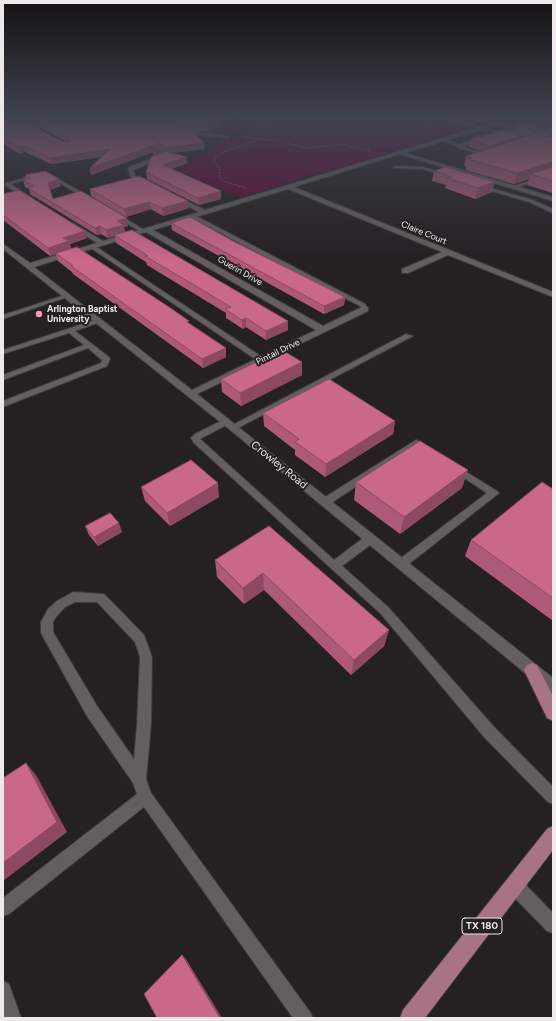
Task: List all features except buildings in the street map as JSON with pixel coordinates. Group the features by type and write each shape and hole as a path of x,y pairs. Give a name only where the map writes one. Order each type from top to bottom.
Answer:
{"main road":[{"path":"532,670 553,713"},
{"name":"TX 180","path":"411,1018 553,835"}],"street":[{"path":"137,166 130,170 133,176 153,186"},
{"path":"29,266 359,166"},
{"path":"443,166 553,199"},
{"path":"7,184 39,204"},
{"name":"Claire Court","path":"289,187 553,295"},
{"path":"166,193 205,213"},
{"path":"64,220 103,244"},
{"name":"Guerin Drive","path":"145,231 323,330"},
{"name":"Crowley Road","path":"3,246 229,424 553,687"},
{"path":"405,271 448,252"},
{"name":"Pintail Drive","path":"190,394 323,330 365,308"}],"lane":[{"path":"396,167 423,168 451,176"},
{"path":"7,184 34,176 48,174 97,203"},
{"path":"513,187 553,174"},
{"path":"465,181 477,176"},
{"path":"472,183 531,201 553,211"},
{"path":"110,211 145,231"},
{"path":"192,216 363,305 365,308"},
{"path":"93,247 262,359"},
{"path":"3,317 66,296"},
{"path":"3,352 98,321"},
{"path":"3,404 104,364 106,359 70,330"},
{"path":"409,336 229,424 195,438 196,441 269,505 385,611 490,733 553,797"},
{"path":"3,378 90,345"},
{"path":"325,502 416,443 422,448"},
{"path":"401,564 494,493 448,464"},
{"path":"334,566 370,539"},
{"path":"139,779 144,725 146,657 140,639 100,597 73,597 61,604 52,613 47,622 47,633 92,711 139,779 145,797 304,1018"},
{"path":"3,908 145,797"},
{"path":"514,885 553,925"},
{"path":"3,990 12,1018"}],"path":[{"path":"218,166 220,168 218,177 223,181 249,190"}],"shaded area":[{"path":"187,166 345,166 240,197 180,171"}],"place":[{"name":"Arlington Baptist University","path":"39,314"}]}
